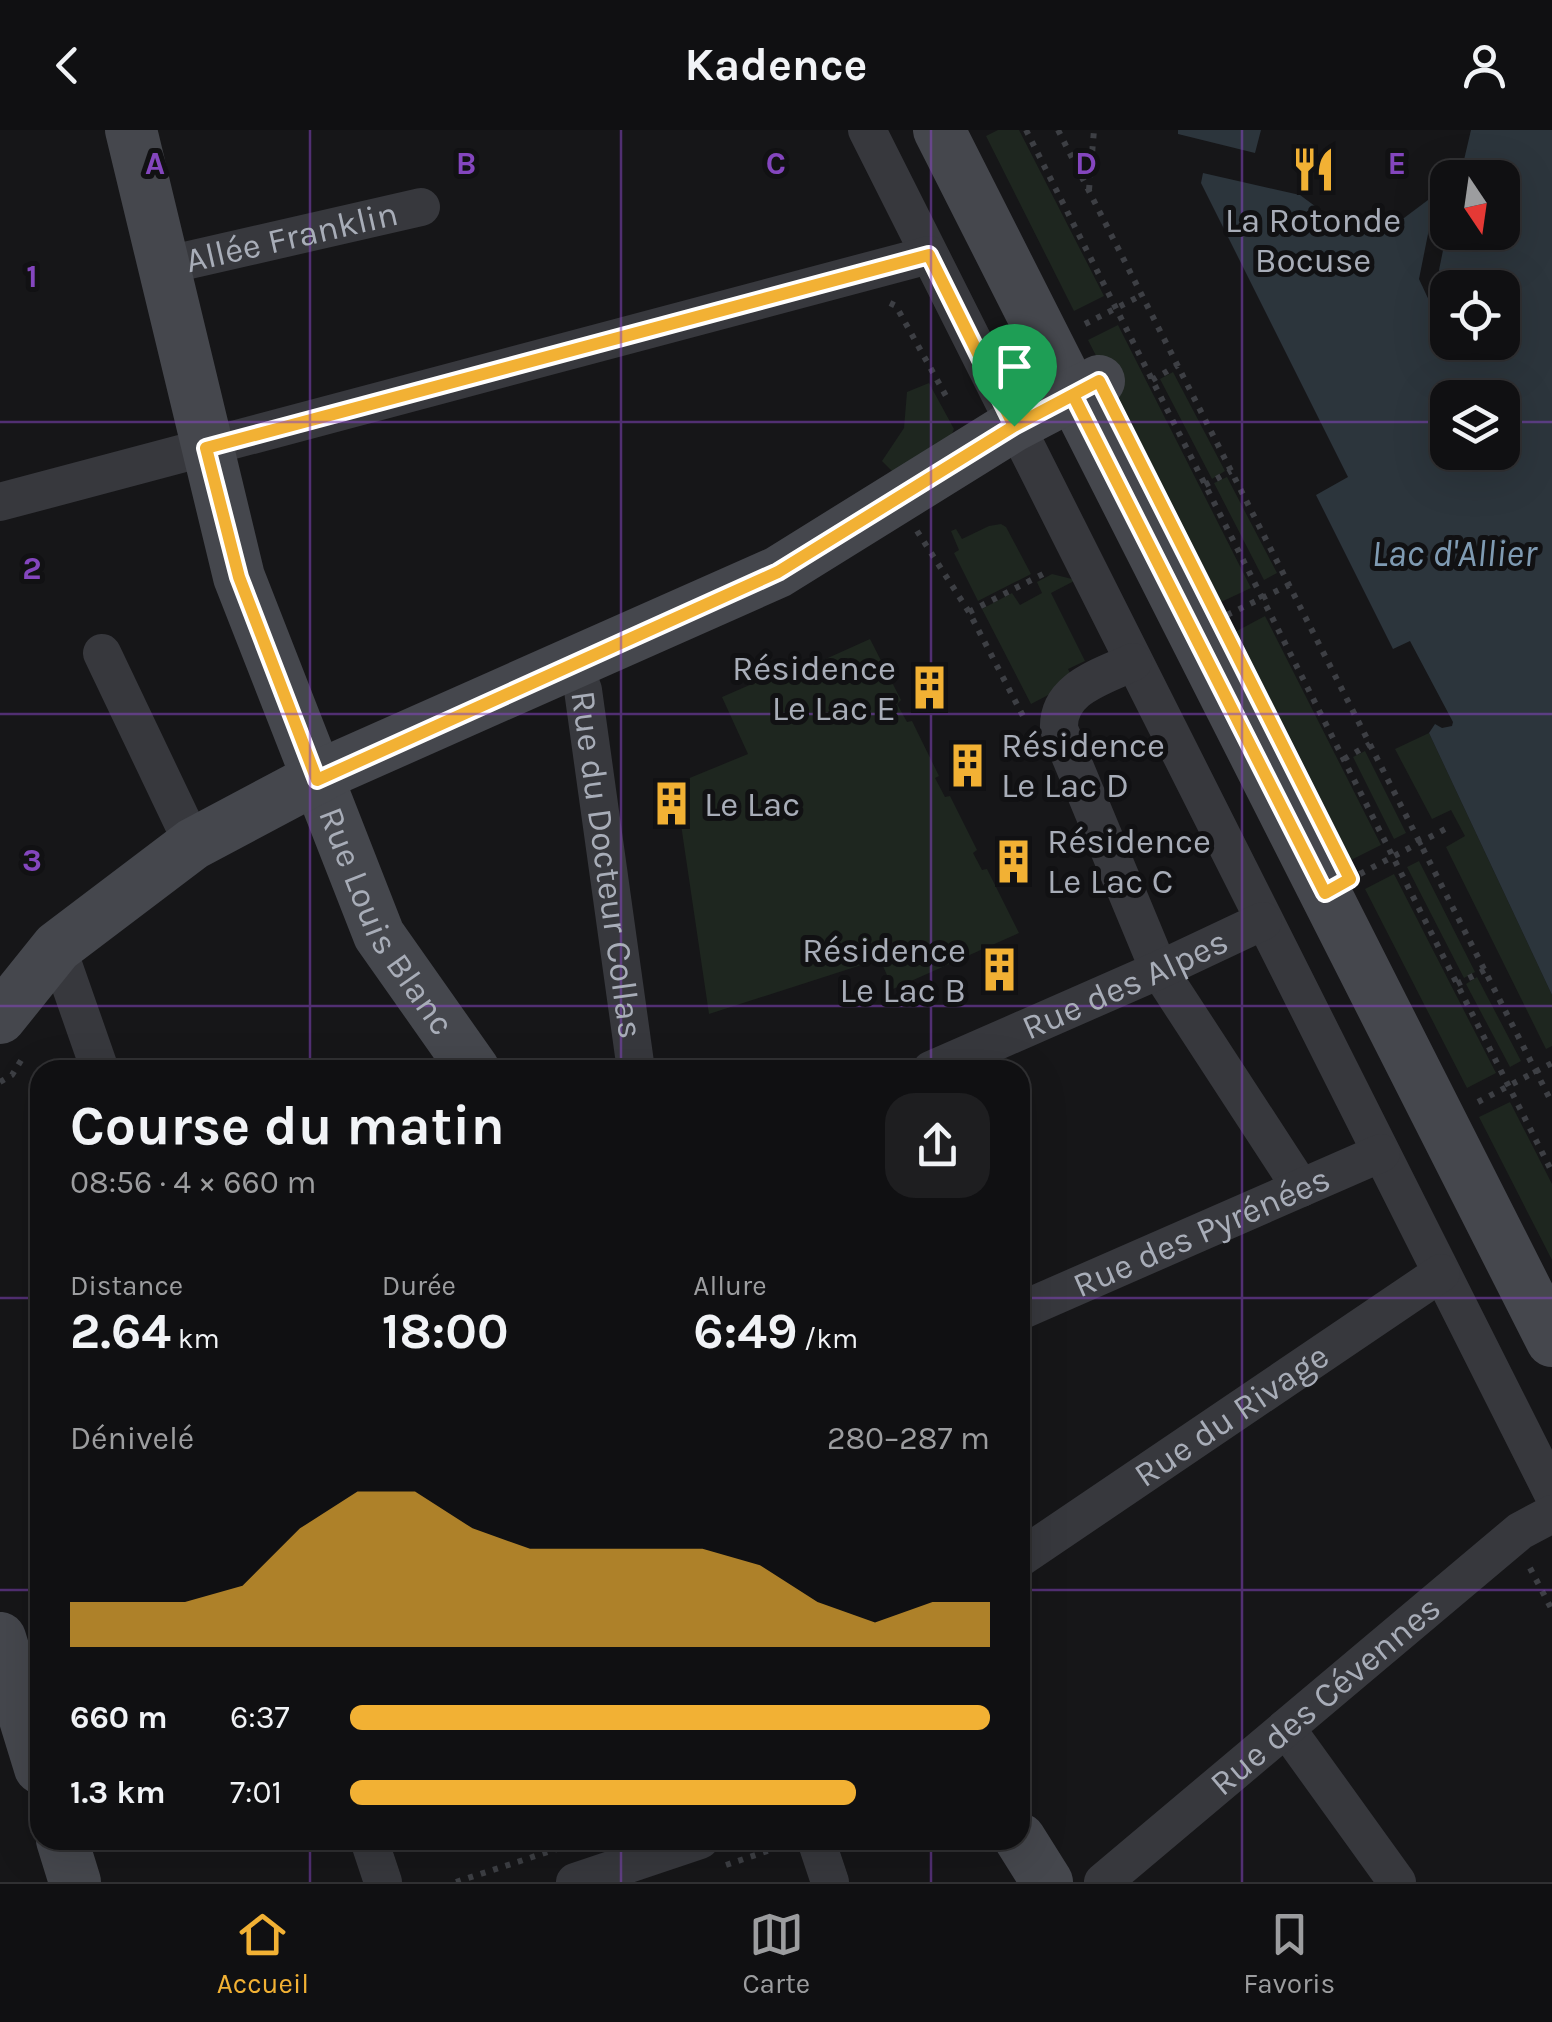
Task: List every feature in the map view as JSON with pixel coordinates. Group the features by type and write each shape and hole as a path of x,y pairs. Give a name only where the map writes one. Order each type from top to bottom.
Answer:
{"main road":[{"name":"Rue Louis Blanc","path":"131,130 239,577 379,936 467,1060"},
{"path":"939,130 1086,388 1241,609 1487,1097 1552,1279"},
{"path":"972,130 1086,388 1552,1341"},
{"path":"0,1018 57,948 193,844 317,780 778,572 1014,426 1086,388"},
{"path":"0,1638 30,1736"},
{"path":"65,1850 75,1882"},
{"path":"1027,1850 1047,1882"}],"street":[{"path":"867,130 1552,1492"},
{"name":"Allée Franklin","path":"163,266 421,208"},
{"path":"0,502 929,255"},
{"path":"102,652 193,844"},
{"name":"Rue du Docteur Collas","path":"573,662 583,690 635,1060"},
{"path":"1133,662 1071,693 1058,713 1059,729 1159,970 1300,1188"},
{"name":"Rue des Alpes","path":"955,1060 1263,920"},
{"path":"57,948 96,1060"},
{"name":"Rue des Pyrénées","path":"1030,1307 1380,1153"},
{"name":"Rue du Rivage","path":"1030,1551 1441,1273"},
{"name":"Rue des Cévennes","path":"1103,1882 1520,1531 1552,1514"},
{"path":"1286,1728 1397,1882"},
{"path":"372,1850 383,1882"},
{"path":"819,1850 830,1882"},
{"path":"590,1870 706,1855"}],"path":[{"path":"1026,130 1205,485 1241,609 1344,759 1372,868 1458,984 1487,1097 1552,1172"},
{"path":"1058,130 1552,1103"},
{"path":"1089,191 1094,130"},
{"path":"869,272 874,294 896,306 946,396"},
{"path":"1152,380 1178,365"},
{"path":"1205,485 1232,471"},
{"path":"909,518 969,612 1023,716 1058,713"},
{"path":"969,612 1042,574"},
{"path":"1241,609 1289,585"},
{"path":"1344,759 1370,744"},
{"path":"1372,868 1452,826"},
{"path":"1458,984 1485,970"},
{"path":"1487,1097 1552,1063"},
{"path":"706,1855 737,1850"},
{"path":"456,1882 590,1870"}],"shaded area":[{"path":"998,130 1019,130 1104,296 1074,311 986,136"},
{"path":"1118,325 1251,588 1221,602 1088,340"},
{"path":"1173,372 1225,471 1212,479 1160,379"},
{"path":"929,383 954,429 951,436 894,473 882,461 904,428 907,392"},
{"path":"1227,477 1277,573 1264,580 1214,483"},
{"path":"1001,524 1031,574 978,601 954,553 959,550 951,531 956,529 962,539"},
{"path":"1052,574 1076,580 1051,593 1085,661 1068,669 1072,677 1054,692 1031,704 982,609 1012,593 1020,605 1042,593 1037,582"},
{"path":"1265,616 1381,845 1351,860 1235,632"},
{"path":"870,639 901,700 897,704 907,722 912,721 939,776 935,778 945,797 950,796 977,850 973,853 982,870 987,869 1019,933 893,989 880,959 709,1014 675,784 748,754 722,697 786,669 790,675"},
{"path":"1429,733 1552,995 1552,1046 1546,1049 1446,847 1465,836 1451,810 1432,819 1395,749"},
{"path":"1365,751 1406,833 1394,839 1353,757"},
{"path":"1419,861 1475,972 1464,978 1407,867"},
{"path":"1394,874 1496,1073 1467,1088 1365,889"},
{"path":"1477,977 1521,1061 1510,1067 1466,984"},
{"path":"1510,1102 1552,1184 1552,1260 1479,1117"}],"water":[{"path":"1178,130 1261,130 1255,153 1178,134"},
{"name":"Lac d'Allier","path":"1471,130 1552,130 1552,995 1429,733 1435,724 1442,728 1452,726 1453,722 1410,641 1393,649 1316,495 1348,477 1201,183 1203,173 1300,195 1327,215 1357,225 1404,218 1430,198 1430,224 1419,279 1430,303 1430,360 1520,360 1520,270 1439,270 1443,250 1520,250 1520,160 1464,160"}],"place":[{"name":"La Rotonde Bocuse","path":"1313,170"},
{"name":"Résidence Le Lac E","path":"929,688"},
{"name":"Résidence Le Lac D","path":"968,765"},
{"name":"Le Lac","path":"671,804"},
{"name":"Résidence Le Lac C","path":"1014,861"},
{"name":"Résidence Le Lac B","path":"999,970"}],"route":[{"path":"1014,426 778,572 317,780 239,577 206,448 929,255 1014,426 1073,395 1325,893 1350,879 1099,381 1014,426"}]}
